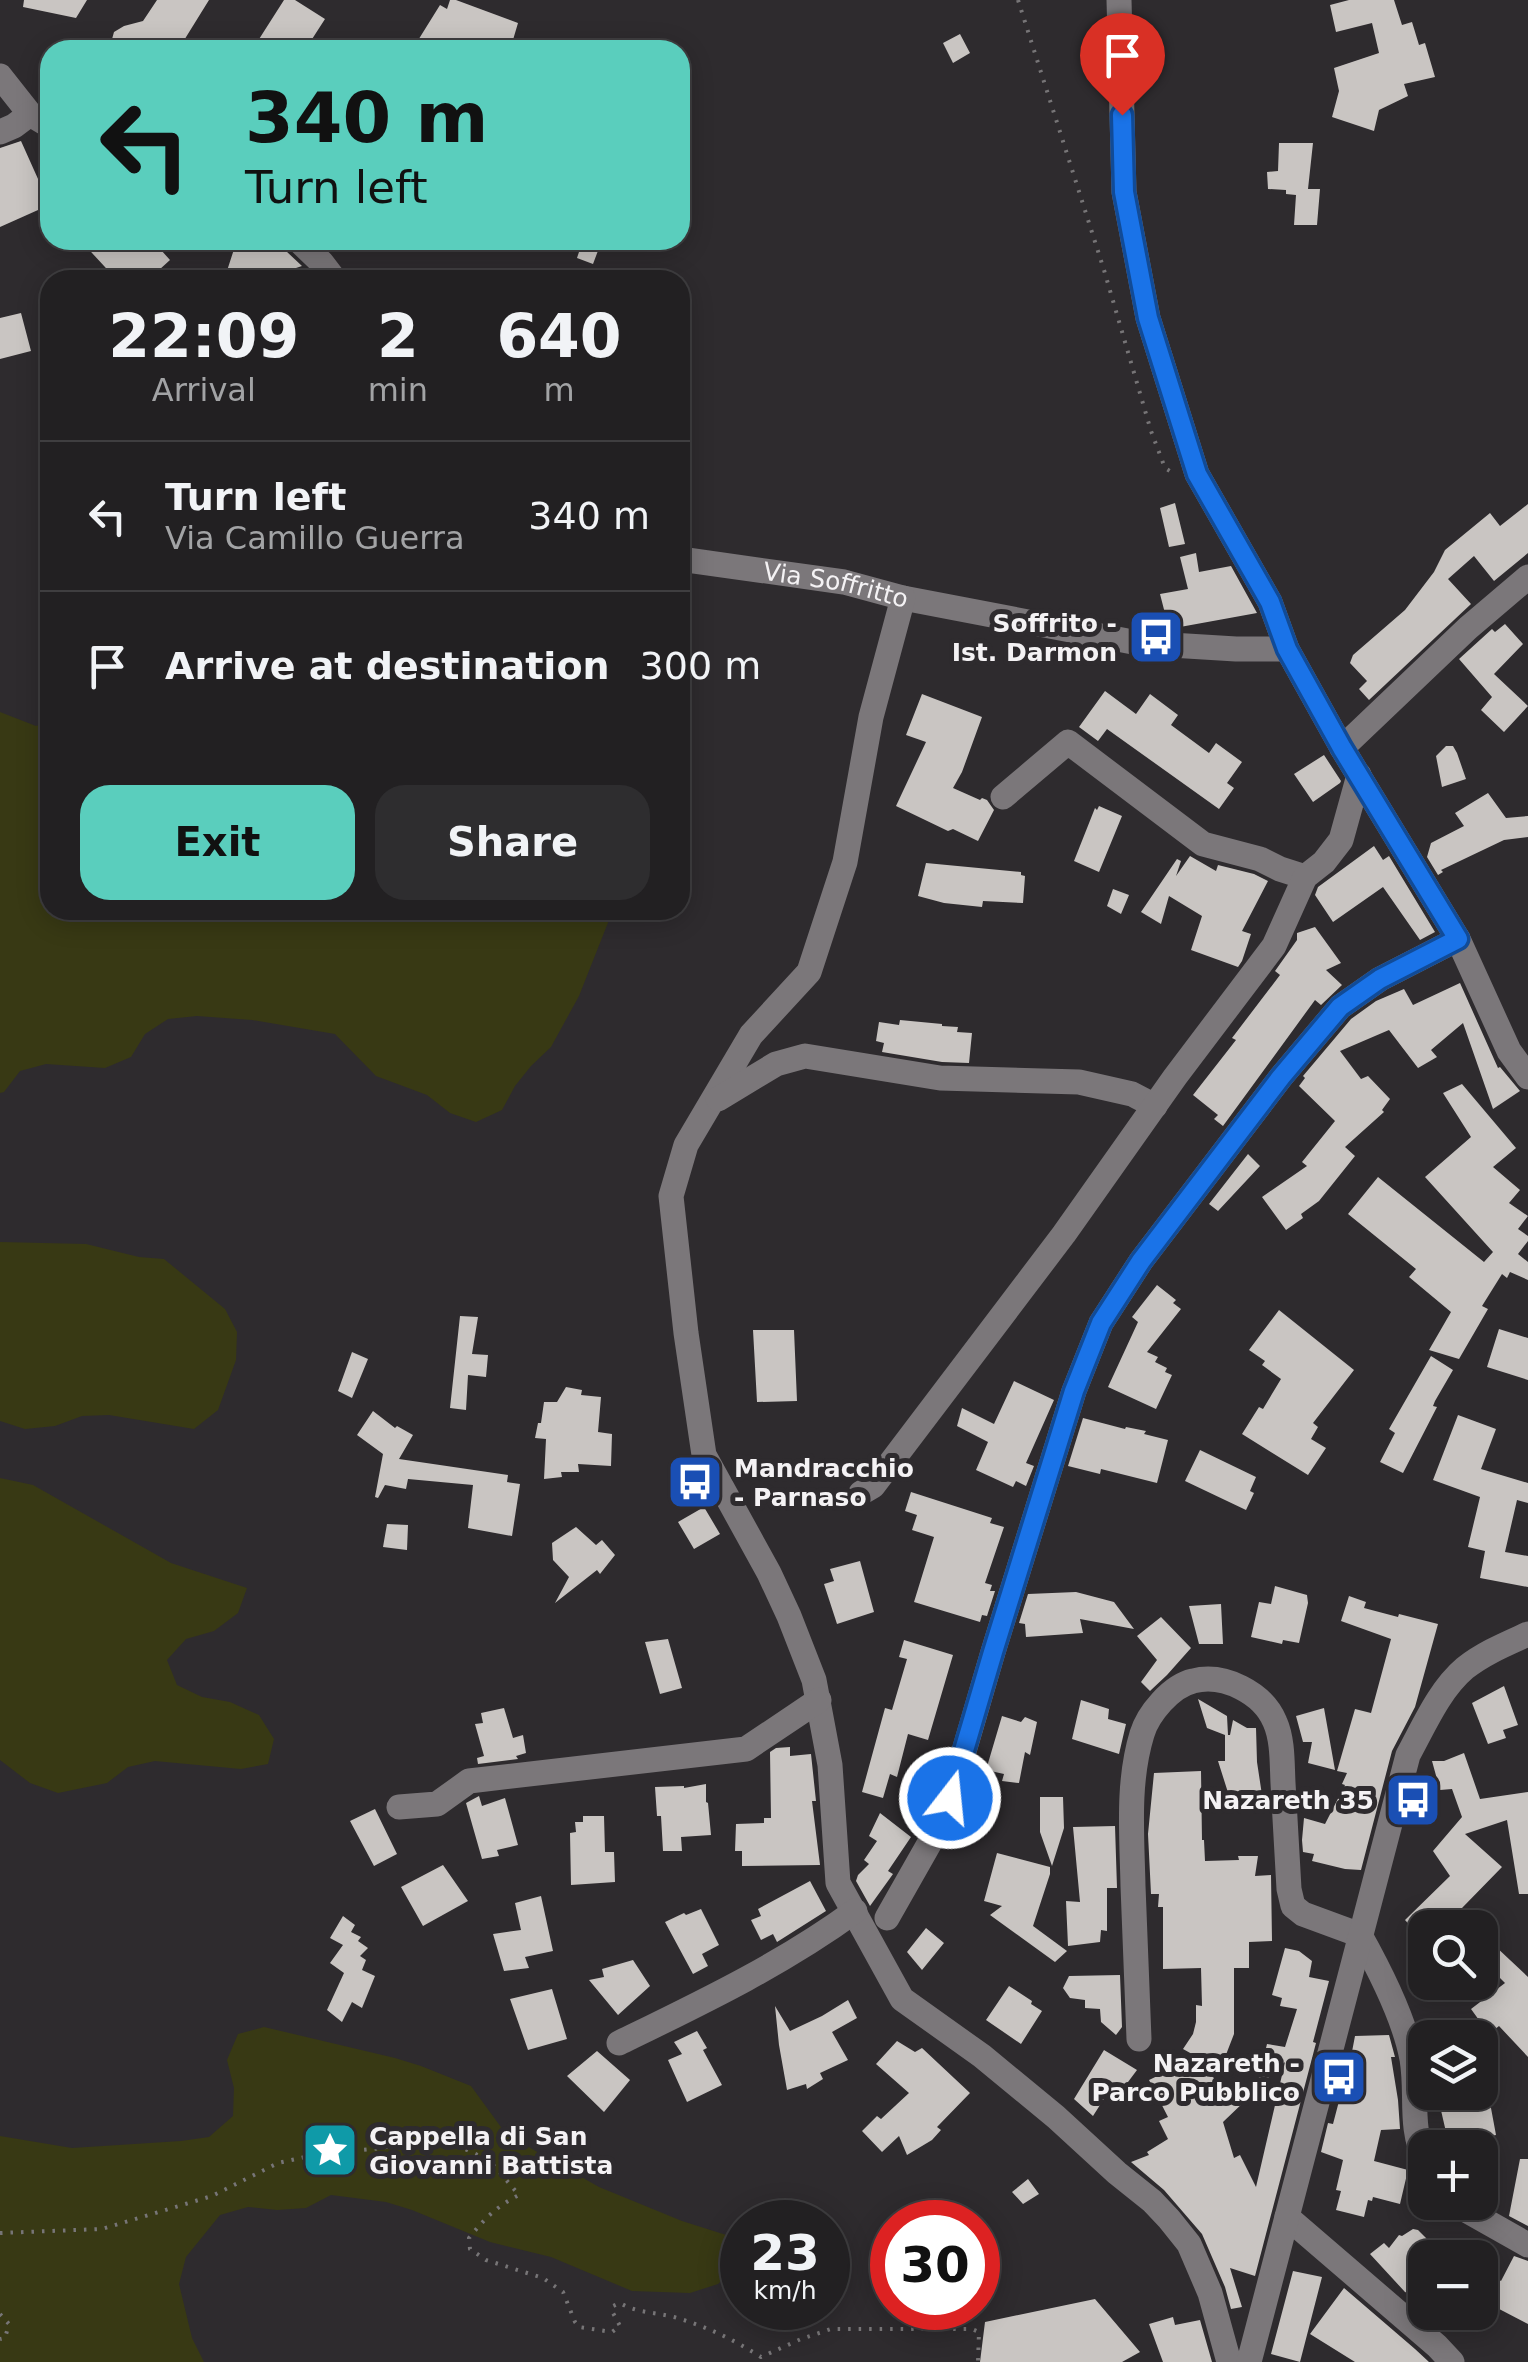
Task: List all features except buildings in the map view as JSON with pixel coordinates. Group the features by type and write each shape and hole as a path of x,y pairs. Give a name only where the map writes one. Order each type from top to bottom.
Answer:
{"street":[{"path":"1119,0 1124,192 1148,318 1197,474 1270,602 1287,649 1458,939 1509,1051 1528,1077"},
{"path":"0,76 40,120 0,132"},
{"path":"308,250 327,270"},
{"name":"Via Soffritto","path":"690,560 844,582 903,598 1138,644 1287,649"},
{"path":"1342,748 1468,628 1528,578"},
{"path":"903,598 872,718 845,862 810,972 751,1035 686,1145 670,1196 704,1454 769,1573 814,1680 830,1764 838,1883 902,1999 982,2056 1169,2219 1189,2244 1210,2293 1229,2362"},
{"path":"1003,797 1068,742 1203,844 1260,859 1305,878"},
{"path":"860,1493 873,1486 1064,1234 1274,946 1305,878 1341,840 1359,775"},
{"path":"888,1918 950,1798 1074,1391 1101,1323 1141,1261 1281,1077 1340,1007 1380,979 1458,939"},
{"path":"708,1107 776,1064 805,1056 940,1078 1079,1082 1132,1094 1156,1106"},
{"path":"1248,2362 1408,1755 1436,1704 1462,1671 1488,1652 1528,1634"},
{"path":"1139,2039 1131,1818 1134,1766 1143,1731 1155,1708 1192,1681 1236,1684 1265,1705 1276,1724 1293,1906 1303,1914 1360,1936 1374,1960 1412,2060 1415,2130"},
{"path":"399,1807 437,1804 469,1781 746,1749 819,1700"},
{"path":"619,2043 783,1960 855,1910"},
{"path":"1287,2217 1452,2362"},
{"path":"1484,2220 1528,2245"}],"path":[{"path":"1018,0 1165,468 1176,474 1197,474"},
{"path":"0,2233 102,2229 212,2196 278,2163 382,2148 426,2137 490,2161 512,2185 518,2195 488,2215 469,2238 470,2249 486,2260 543,2278 563,2292 580,2327 612,2332 620,2326 613,2306 620,2303 633,2310 656,2312 700,2325 760,2357 831,2329 972,2329 978,2332 978,2362"},
{"path":"0,2314 9,2324 5,2338 0,2339"}],"shaded area":[{"path":"0,712 40,725 40,920 609,920 579,996 551,1047 515,1086 502,1110 476,1122 450,1113 427,1095 376,1076 335,1034 252,1020 197,1016 168,1019 145,1034 131,1057 105,1068 46,1064 20,1071 0,1093"},
{"path":"0,1242 86,1244 164,1259 225,1309 237,1332 236,1360 218,1410 194,1429 109,1415 82,1416 55,1426 25,1429 0,1421"},
{"path":"0,1478 33,1485 171,1563 247,1588 238,1613 214,1631 186,1639 167,1660 177,1685 259,1715 274,1739 268,1764 241,1769 155,1761 128,1767 107,1783 58,1793 30,1783 0,1760"},
{"path":"264,2027 395,2058 471,2086 506,2134 599,2187 720,2233 720,2282 690,2293 632,2291 551,2257 490,2242 412,2210 386,2202 331,2195 306,2208 248,2207 220,2215 186,2257 179,2284 192,2338 204,2362 0,2362 0,2136 72,2148 209,2137 233,2116 234,2088 227,2060 238,2034"}],"place":[{"name":"Soffrito - Ist. Darmon","path":"1156,637"},
{"name":"Mandracchio - Parnaso","path":"695,1482"},
{"name":"Nazareth 35","path":"1413,1800"},
{"name":"Nazareth - Parco Pubblico","path":"1339,2077"},
{"name":"Cappella di San Giovanni Battista","path":"330,2150"}],"route":[{"path":"950,1798 1074,1391 1101,1323 1141,1261 1281,1077 1340,1007 1380,979 1458,939 1342,748 1287,649 1270,602 1197,474 1148,318 1124,192 1122,115"}]}
